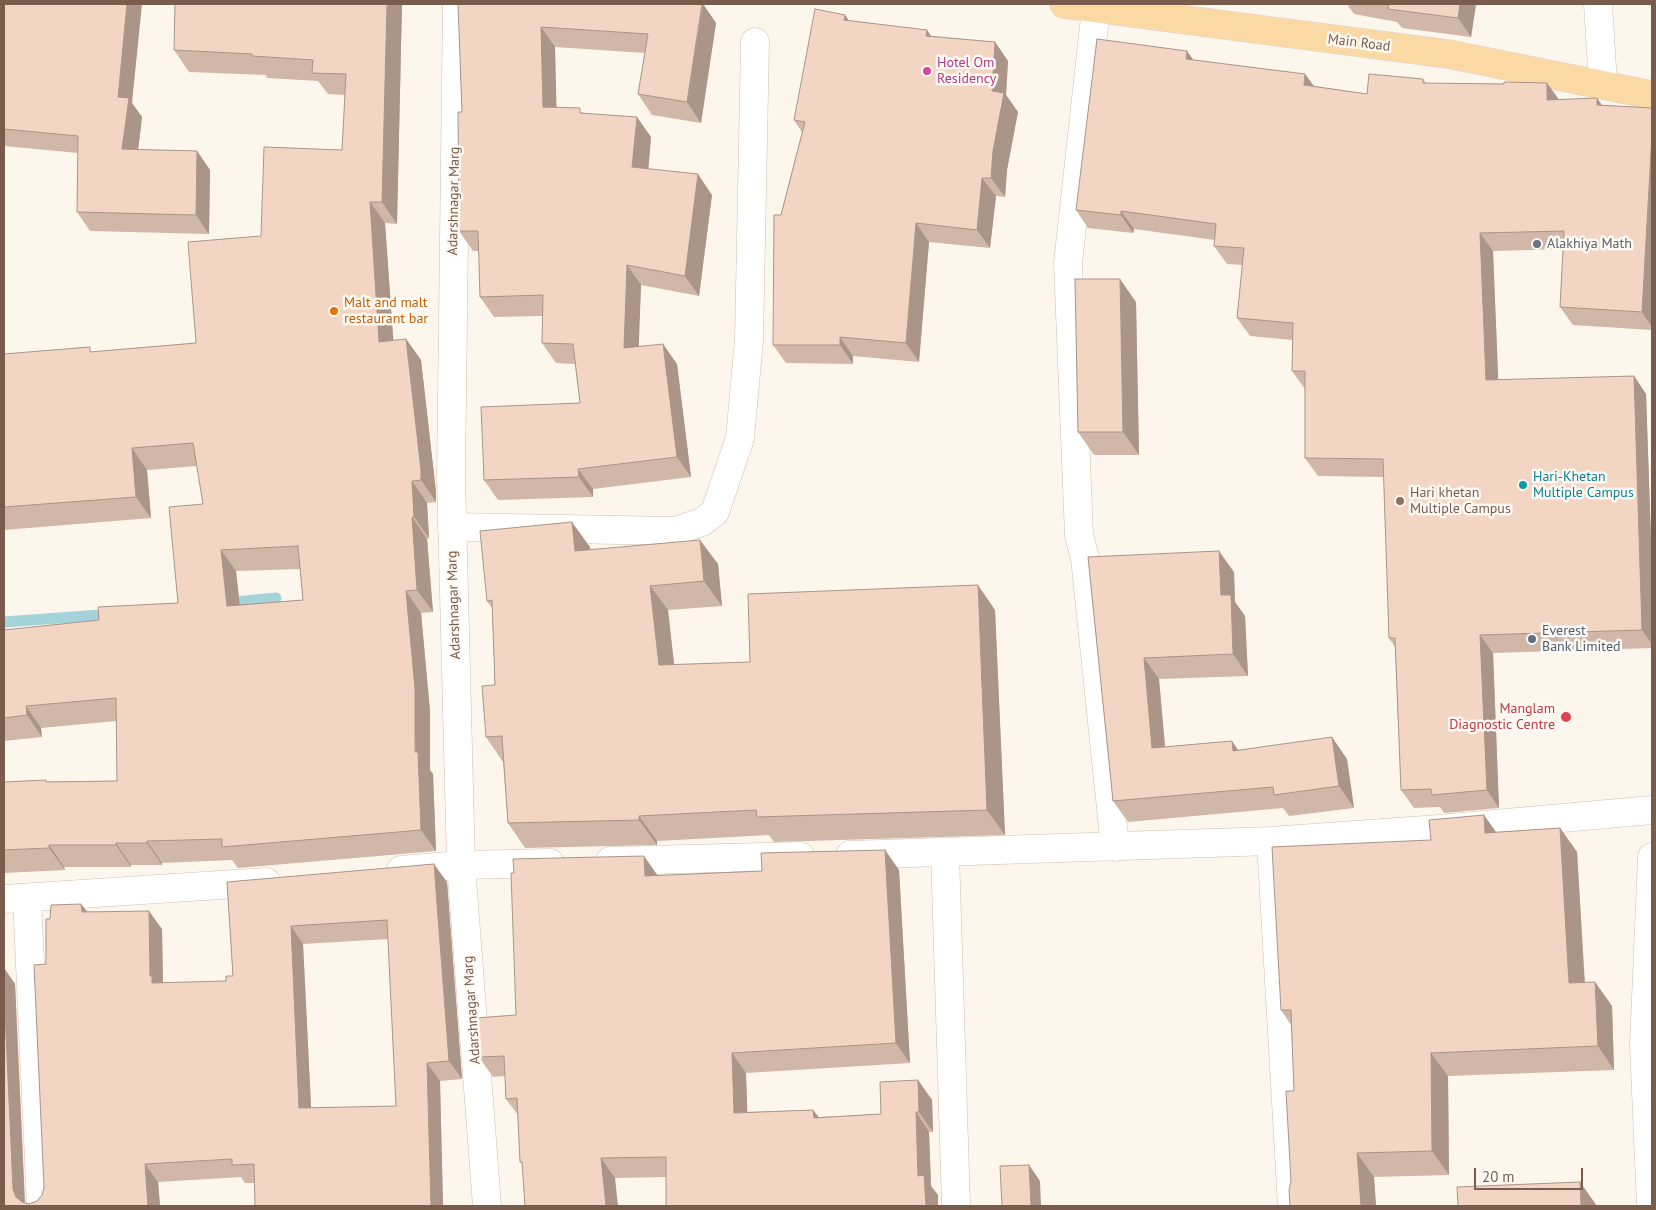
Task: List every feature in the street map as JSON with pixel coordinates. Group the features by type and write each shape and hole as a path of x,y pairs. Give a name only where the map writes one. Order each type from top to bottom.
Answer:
{"main road":[{"name":"Main Road","path":"1064,4 1448,54 1652,95"}],"street":[{"name":"Adarshnagar Marg","path":"457,4 452,527 461,865 487,1206"},
{"path":"1598,4 1603,84"},
{"path":"1096,8 1068,262 1078,535 1084,558 1115,847"},
{"path":"452,527 675,531 702,522 715,512 740,438 749,340 755,42"},
{"path":"374,873 461,865 945,853 1271,841 1438,829 1652,810"},
{"path":"1271,841 1292,1206"},
{"path":"945,853 956,1206"},
{"path":"1651,1206 1648,1045 1652,857"},
{"path":"41,1206 15,899 286,880"}],"building":[{"path":"4,4 127,4 118,97 129,98 122,149 197,151 196,215 77,212 78,136 4,129"},
{"path":"175,4 387,4 382,202 370,202 379,342 406,339 421,470 421,480 412,481 414,517 412,517 417,590 406,591 415,689 415,752 418,752 421,830 222,847 222,839 147,841 147,843 116,843 116,845 49,845 49,848 4,850 4,782 46,780 46,782 117,781 116,698 26,706 27,715 4,718 4,630 99,620 98,607 178,603 169,507 203,504 193,443 132,448 136,497 4,507 4,354 90,347 90,352 196,343 188,242 261,236 264,147 342,150 346,74 312,73 313,60 252,56 252,54 174,50","holes":["298,546 303,600 227,606 221,550"]},
{"path":"458,4 702,4 687,102 638,94 648,34 541,27 543,107 580,108 580,113 637,117 632,167 698,174 685,276 627,265 624,348 663,344 677,457 578,469 579,477 484,480 481,407 580,403 573,344 542,343 543,295 480,297 478,231 459,231 458,112 462,112"},
{"path":"1389,4 1460,4 1458,18 1388,9"},
{"path":"815,9 845,15 844,20 927,30 926,36 995,42 992,91 1004,93 993,151 991,178 982,178 977,230 916,223 906,343 840,337 840,345 773,345 774,215 781,215 805,122 794,120"},
{"path":"1097,39 1187,51 1186,59 1305,74 1304,85 1367,94 1369,74 1423,79 1423,83 1547,83 1547,100 1597,98 1597,105 1652,108 1642,312 1560,307 1564,231 1480,233 1486,380 1634,376 1642,630 1480,635 1487,790 1432,795 1431,789 1401,790 1395,638 1389,638 1383,459 1305,458 1305,371 1292,371 1293,323 1237,318 1244,248 1214,246 1216,224 1121,211 1121,215 1076,210"},
{"path":"1075,279 1120,279 1123,432 1078,432"},
{"path":"572,522 575,551 700,540 704,581 650,586 659,665 750,662 748,594 978,585 987,810 757,817 756,810 639,816 639,820 508,823 502,736 486,737 482,686 495,685 492,600 487,601 480,531"},
{"path":"1219,551 1221,595 1231,595 1233,654 1144,658 1152,748 1232,741 1233,751 1332,737 1339,786 1274,795 1273,787 1113,801 1088,557"},
{"path":"1484,815 1485,833 1560,828 1569,983 1595,982 1598,1046 1431,1053 1432,1151 1357,1153 1361,1206 1290,1206 1289,1190 1291,1181 1286,1091 1294,1091 1291,1010 1281,1010 1272,847 1431,840 1429,820"},
{"path":"885,850 896,1043 732,1053 734,1113 813,1110 814,1118 881,1114 880,1082 918,1080 919,1112 916,1112 918,1176 924,1175 926,1206 666,1206 666,1157 601,1158 606,1206 525,1206 522,1162 520,1162 517,1098 506,1099 504,1056 479,1057 476,1018 516,1015 511,873 514,873 513,859 644,856 645,876 762,871 761,853"},
{"path":"434,864 449,1061 427,1063 431,1206 255,1206 254,1164 232,1165 232,1159 145,1164 148,1206 4,1206 4,990 13,1189 16,1197 22,1202 29,1204 37,1201 42,1195 44,1187 34,965 46,964 46,919 50,919 51,905 81,904 82,912 149,911 150,976 152,976 152,983 226,981 226,976 233,976 227,882","holes":["387,920 396,1106 299,1108 291,926"]},
{"path":"1029,1165 1031,1206 1002,1206 1000,1166"},
{"path":"1580,1182 1581,1206 1458,1206 1457,1187"}],"waterway":[{"path":"225,603 276,598"},
{"path":"4,622 114,614"}],"place":[{"name":"Hotel Om Residency","path":"927,71"},
{"name":"Alakhiya Math","path":"1537,244"},
{"name":"Malt and malt restaurant bar","path":"334,311"},
{"name":"Hari-Khetan Multiple Campus","path":"1523,485"},
{"name":"Hari khetan Multiple Campus","path":"1400,501"},
{"name":"Everest Bank Limited","path":"1532,639"},
{"name":"Manglam Diagnostic Centre","path":"1566,717"}]}
